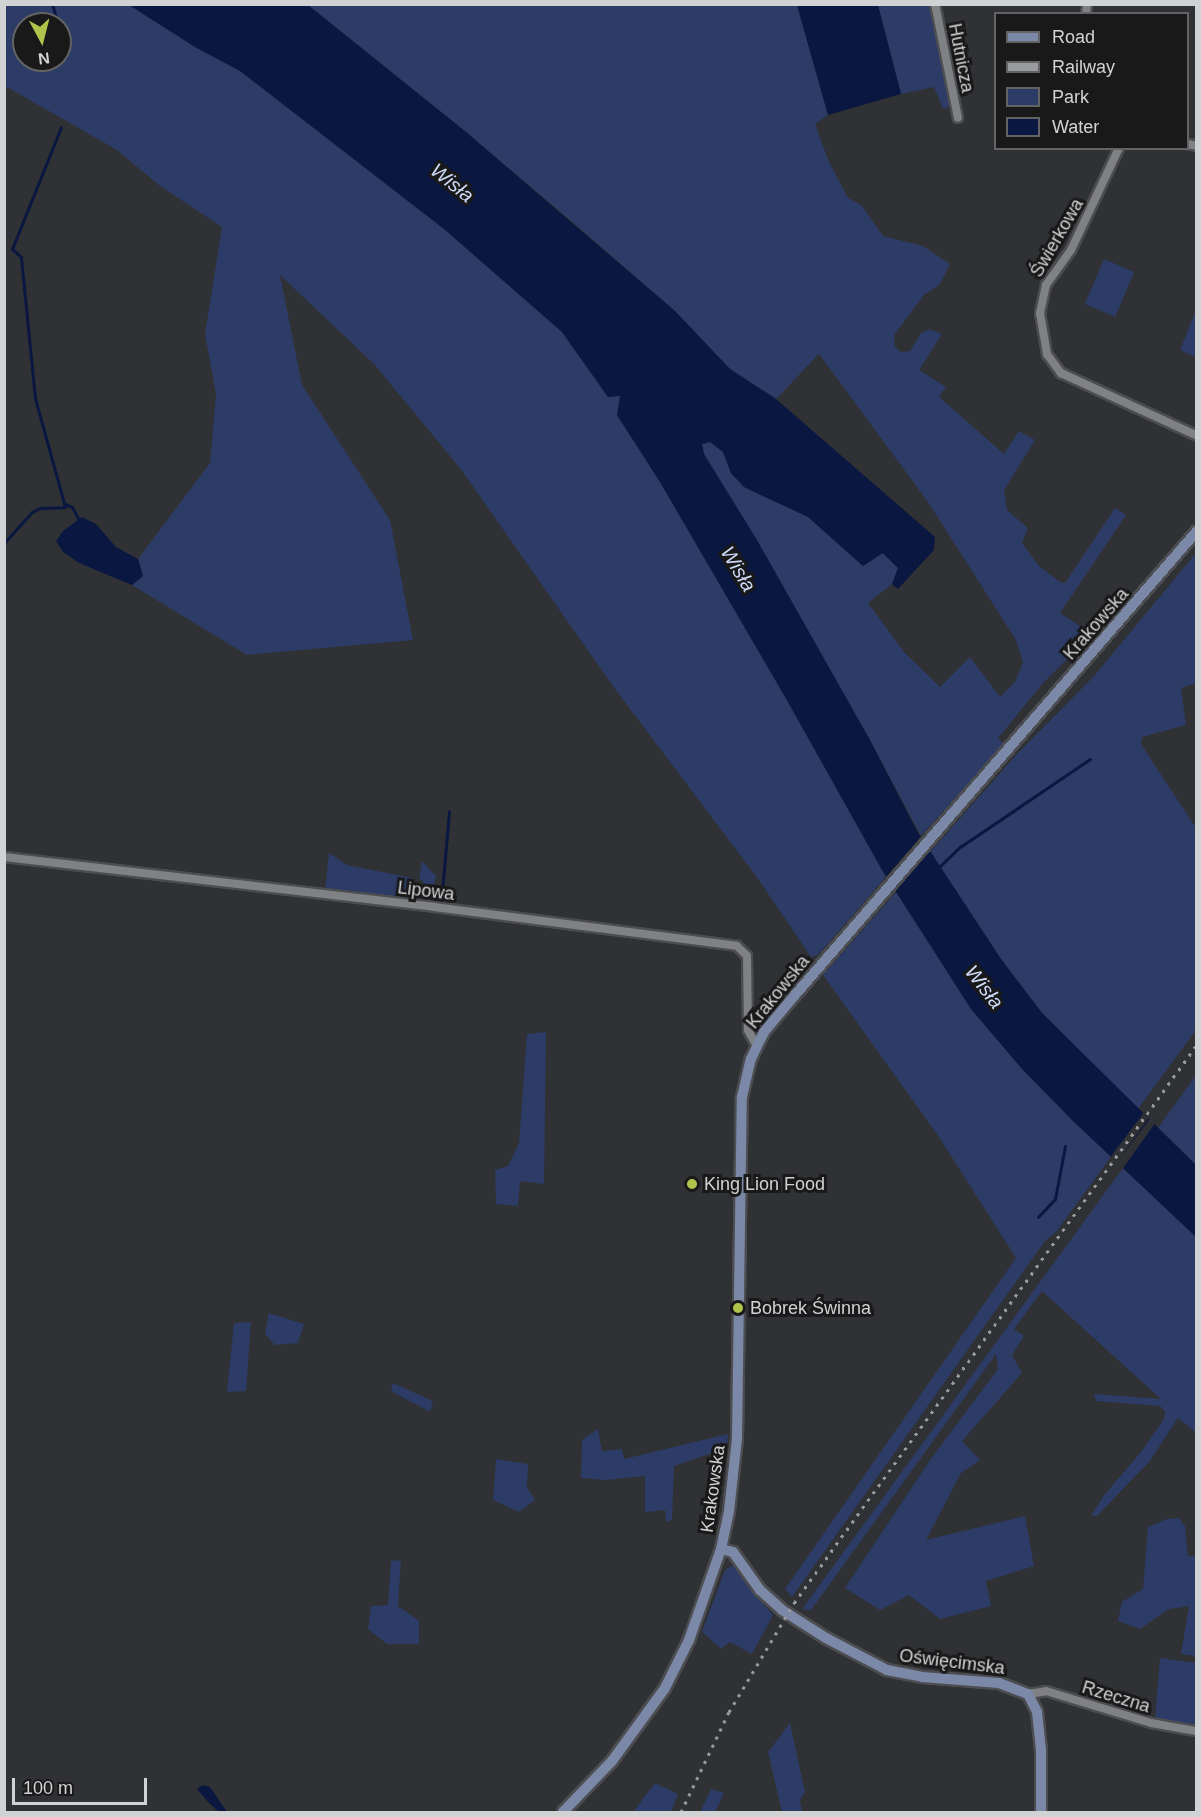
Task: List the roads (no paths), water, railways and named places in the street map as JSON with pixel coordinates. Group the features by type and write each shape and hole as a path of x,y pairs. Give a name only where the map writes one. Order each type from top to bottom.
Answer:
{"street":[{"name":"Hutnicza","path":"935,4 958,118"},
{"name":"Świerkowa","path":"1118,150 1071,250 1046,285 1040,313 1047,354 1061,373 1197,435"},
{"name":"Krakowska","path":"563,1812 612,1761 665,1688 689,1640 721,1549 729,1511 736,1439 742,1097 751,1059 757,1046 764,1032 1197,532"},
{"name":"Lipowa","path":"4,857 434,907 737,946 747,956 748,1030 757,1046"},
{"name":"Oświęcimska","path":"721,1549 732,1552 760,1590 782,1610 876,1665 922,1677 999,1683 1028,1694"},
{"name":"Rzeczna","path":"1028,1694 1046,1691 1151,1723 1197,1731"},
{"path":"1028,1694 1033,1701 1038,1721 1041,1812"}],"water":[{"name":"Wisła","path":"129,5 308,5 466,132 675,311 730,369 776,399 935,537 934,550 898,589 892,584 898,568 883,553 863,566 808,517 744,487 731,473 723,452 710,442 702,444 704,454 757,540 870,740 917,831 1001,959 1042,1013 1196,1165 1196,1237 1074,1122 1023,1070 971,1009 882,870 788,702 660,482 617,415 620,396 608,397 562,332 444,229 240,71 195,47"},
{"path":"797,5 878,5 901,94 828,115"},
{"path":"82,517 96,524 116,547 138,559 143,576 132,585 79,563 63,552 56,541 63,531"},
{"path":"203,1785 210,1787 227,1812 219,1812 209,1803 197,1789"}],"waterway":[{"path":"52,4 54,12"},
{"path":"4,543 32,512 40,508 65,507 35,398 21,257 12,249 61,127"},
{"path":"65,504 72,507 79,520"},
{"path":"940,866 960,847 1090,759"},
{"path":"441,903 449,811"},
{"path":"1038,1217 1055,1199 1065,1146"}],"railway":[{"path":"681,1812 729,1712 794,1603 1196,1046"}],"place":[{"name":"King Lion Food","path":"692,1184"},
{"name":"Bobrek Świnna","path":"738,1308"}]}
